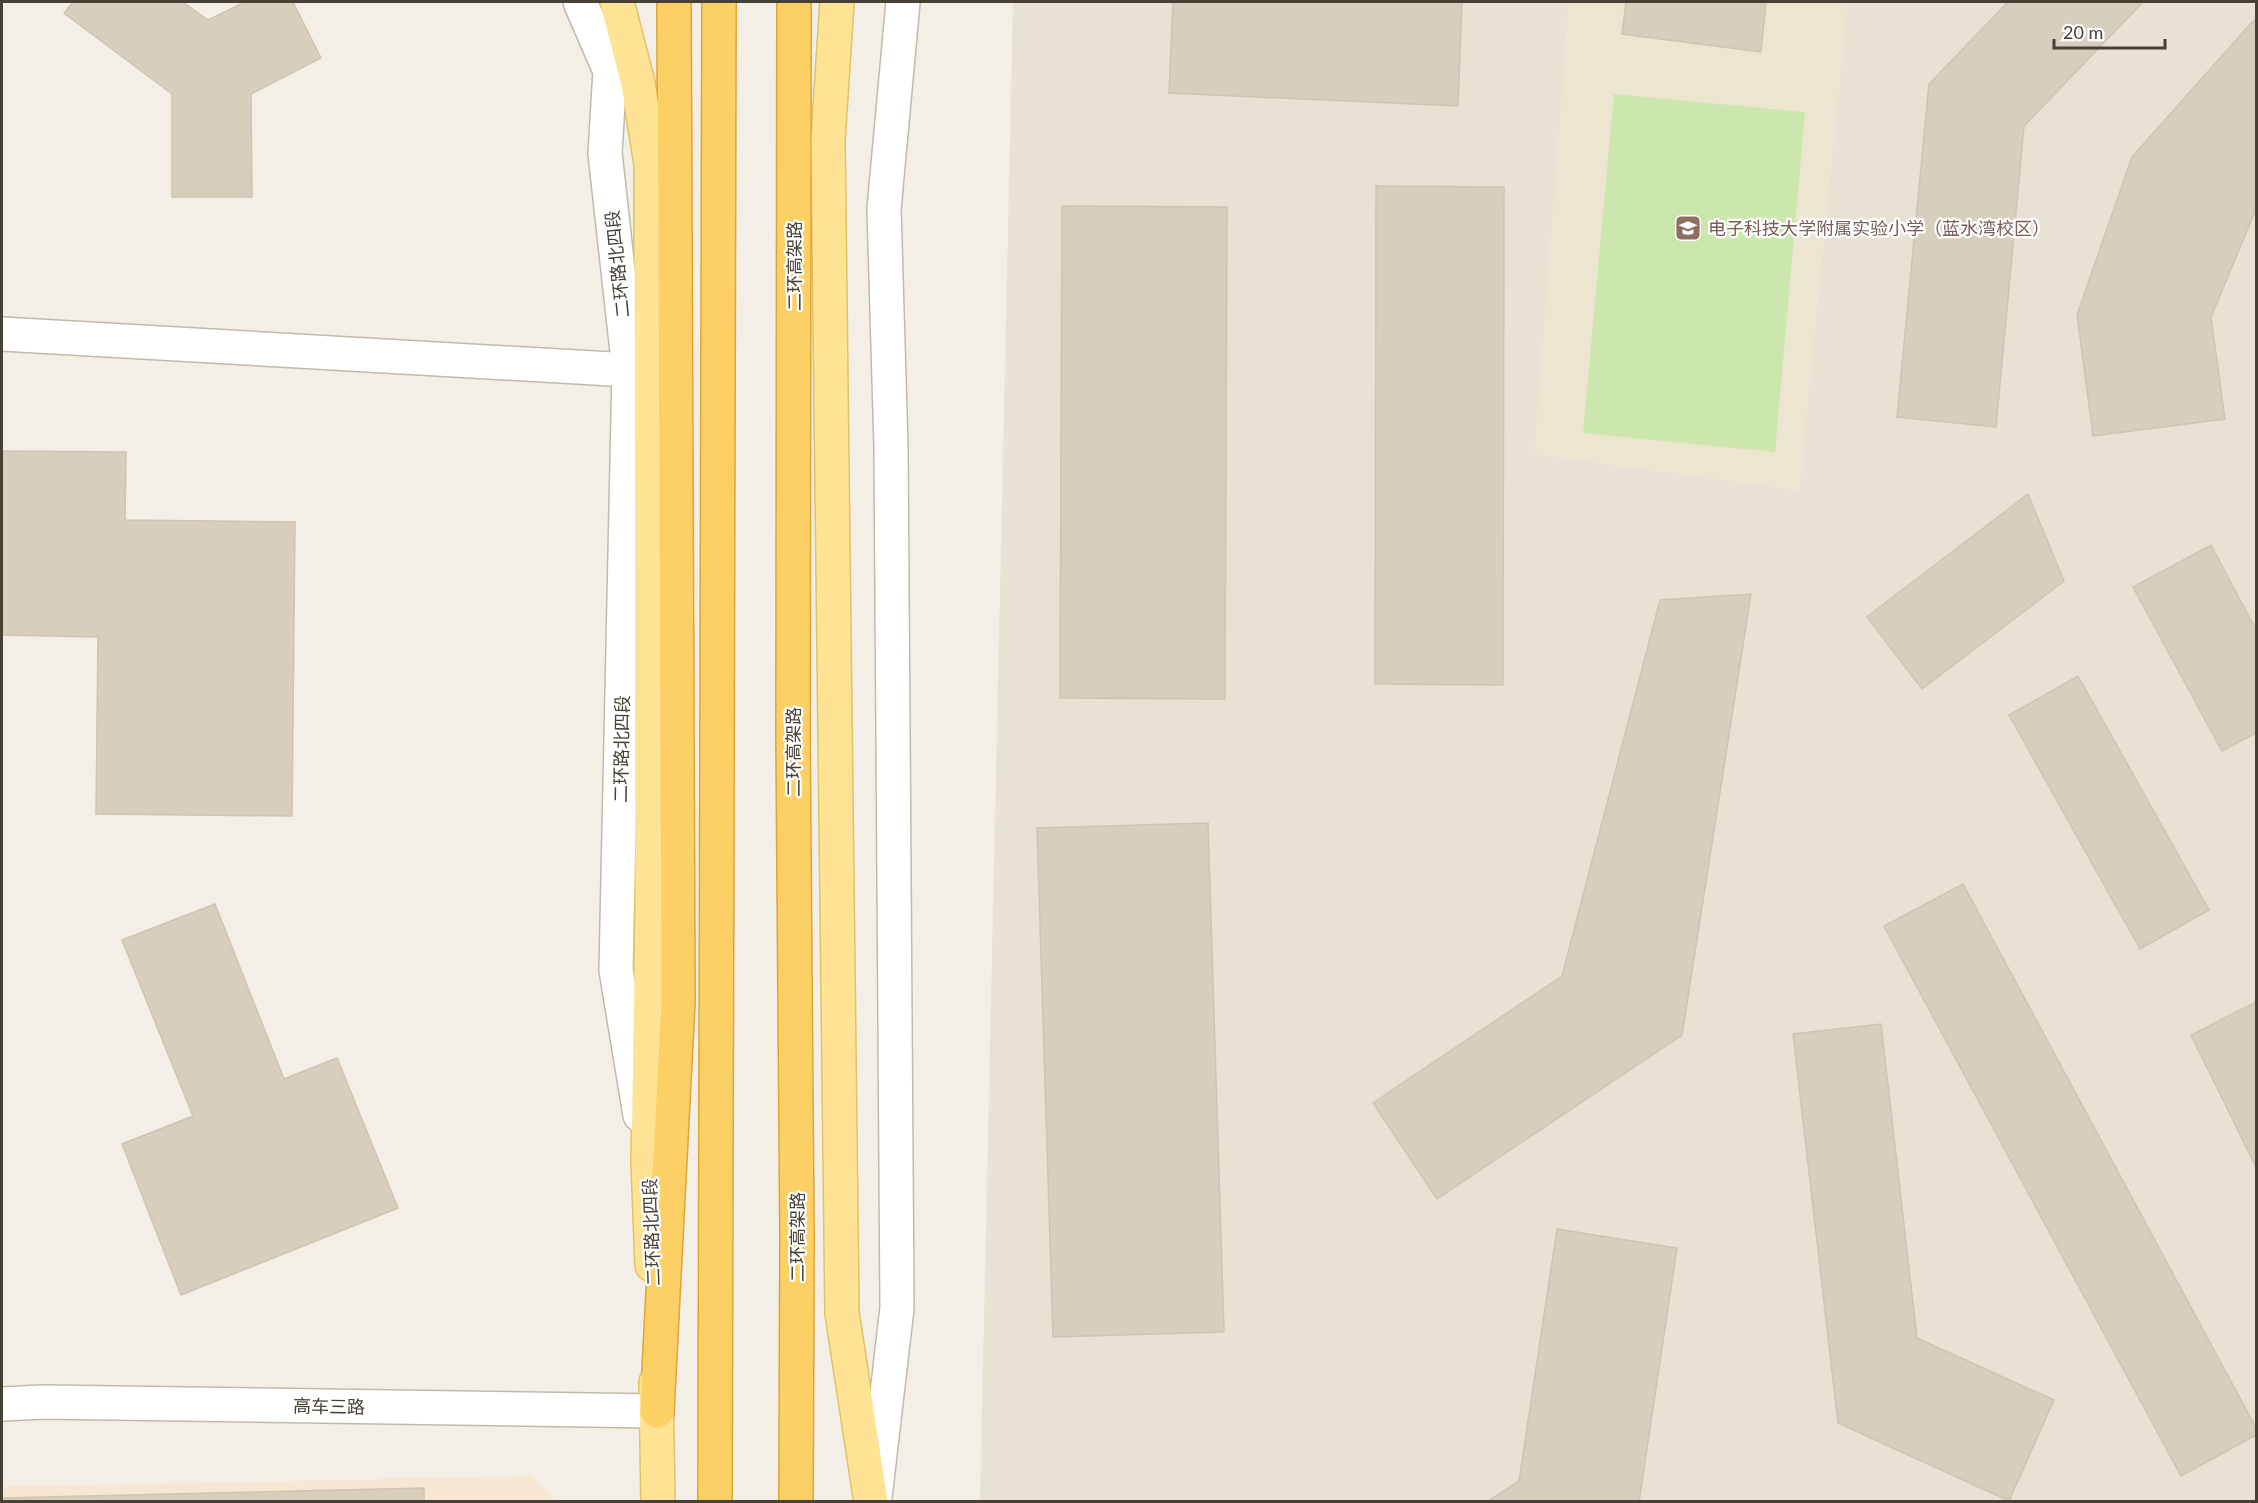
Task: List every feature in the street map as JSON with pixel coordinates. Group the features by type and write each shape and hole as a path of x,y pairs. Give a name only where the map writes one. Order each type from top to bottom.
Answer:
{"highway":[{"path":"657,1410 678,1001 674,2"},
{"path":"715,1502 719,2"},
{"name":"二环高架路","path":"794,2 793,749 798,1236 796,1502"}],"main road":[{"name":"二环路北四段","path":"617,2 638,83 651,164 640,376 652,910 648,1161 658,1502"},
{"path":"837,2 828,140 842,1313 873,1502"}],"street":[{"name":"二环路北四段","path":"580,2 610,71 605,153 640,376"},
{"path":"873,1502 897,1308 891,471 884,208 903,2"},
{"path":"2,334 640,376"},
{"name":"高车三路","path":"2,1404 43,1402 657,1410"}],"shaded area":[{"path":"1013,2 1569,2 1535,454 1799,490 1847,2 2256,2 2256,1501 980,1502"},
{"name":"电子科技大学附属实验小学（蓝水湾校区）","path":"1569,2 1847,2 1799,491 1534,454"},
{"path":"531,1476 557,1501 2,1502 2,1487"}],"green space":[{"path":"1614,94 1805,112 1775,452 1583,433"}],"building":[{"path":"73,2 183,2 208,20 245,2 293,2 321,58 251,94 252,197 172,197 172,94 64,13"},
{"path":"1173,2 1462,2 1458,106 1169,93"},
{"path":"1626,2 1766,2 1761,52 1622,34"},
{"path":"2008,2 2143,2 2024,126 1996,427 1897,417 1929,84"},
{"path":"2256,20 2256,209 2211,317 2225,419 2093,436 2077,315 2132,157"},
{"path":"1376,186 1504,187 1503,685 1375,684"},
{"path":"1062,206 1227,207 1225,699 1060,698"},
{"path":"2,451 126,452 125,520 295,522 292,816 96,814 98,637 2,635"},
{"path":"2028,494 2064,581 1922,689 1867,617"},
{"path":"2211,545 2256,630 2256,733 2222,751 2133,587"},
{"path":"1751,594 1682,1035 1437,1199 1373,1103 1562,976 1660,600"},
{"path":"2078,676 2209,910 2140,949 2009,715"},
{"path":"1208,823 1224,1332 1053,1337 1037,828"},
{"path":"1963,884 2256,1428 2256,1435 2181,1476 1884,926"},
{"path":"215,904 284,1079 337,1058 398,1208 181,1295 122,1144 193,1116 122,940"},
{"path":"2256,1002 2256,1167 2191,1035"},
{"path":"1881,1024 1917,1338 2054,1400 2009,1501 1838,1423 1793,1034"},
{"path":"1557,1229 1677,1248 1639,1502 1487,1502 1519,1481"},
{"path":"424,1488 424,1502 2,1502 2,1498"}],"place":[{"name":"电子科技大学附属实验小学（蓝水湾校区）","path":"1688,228"}]}
